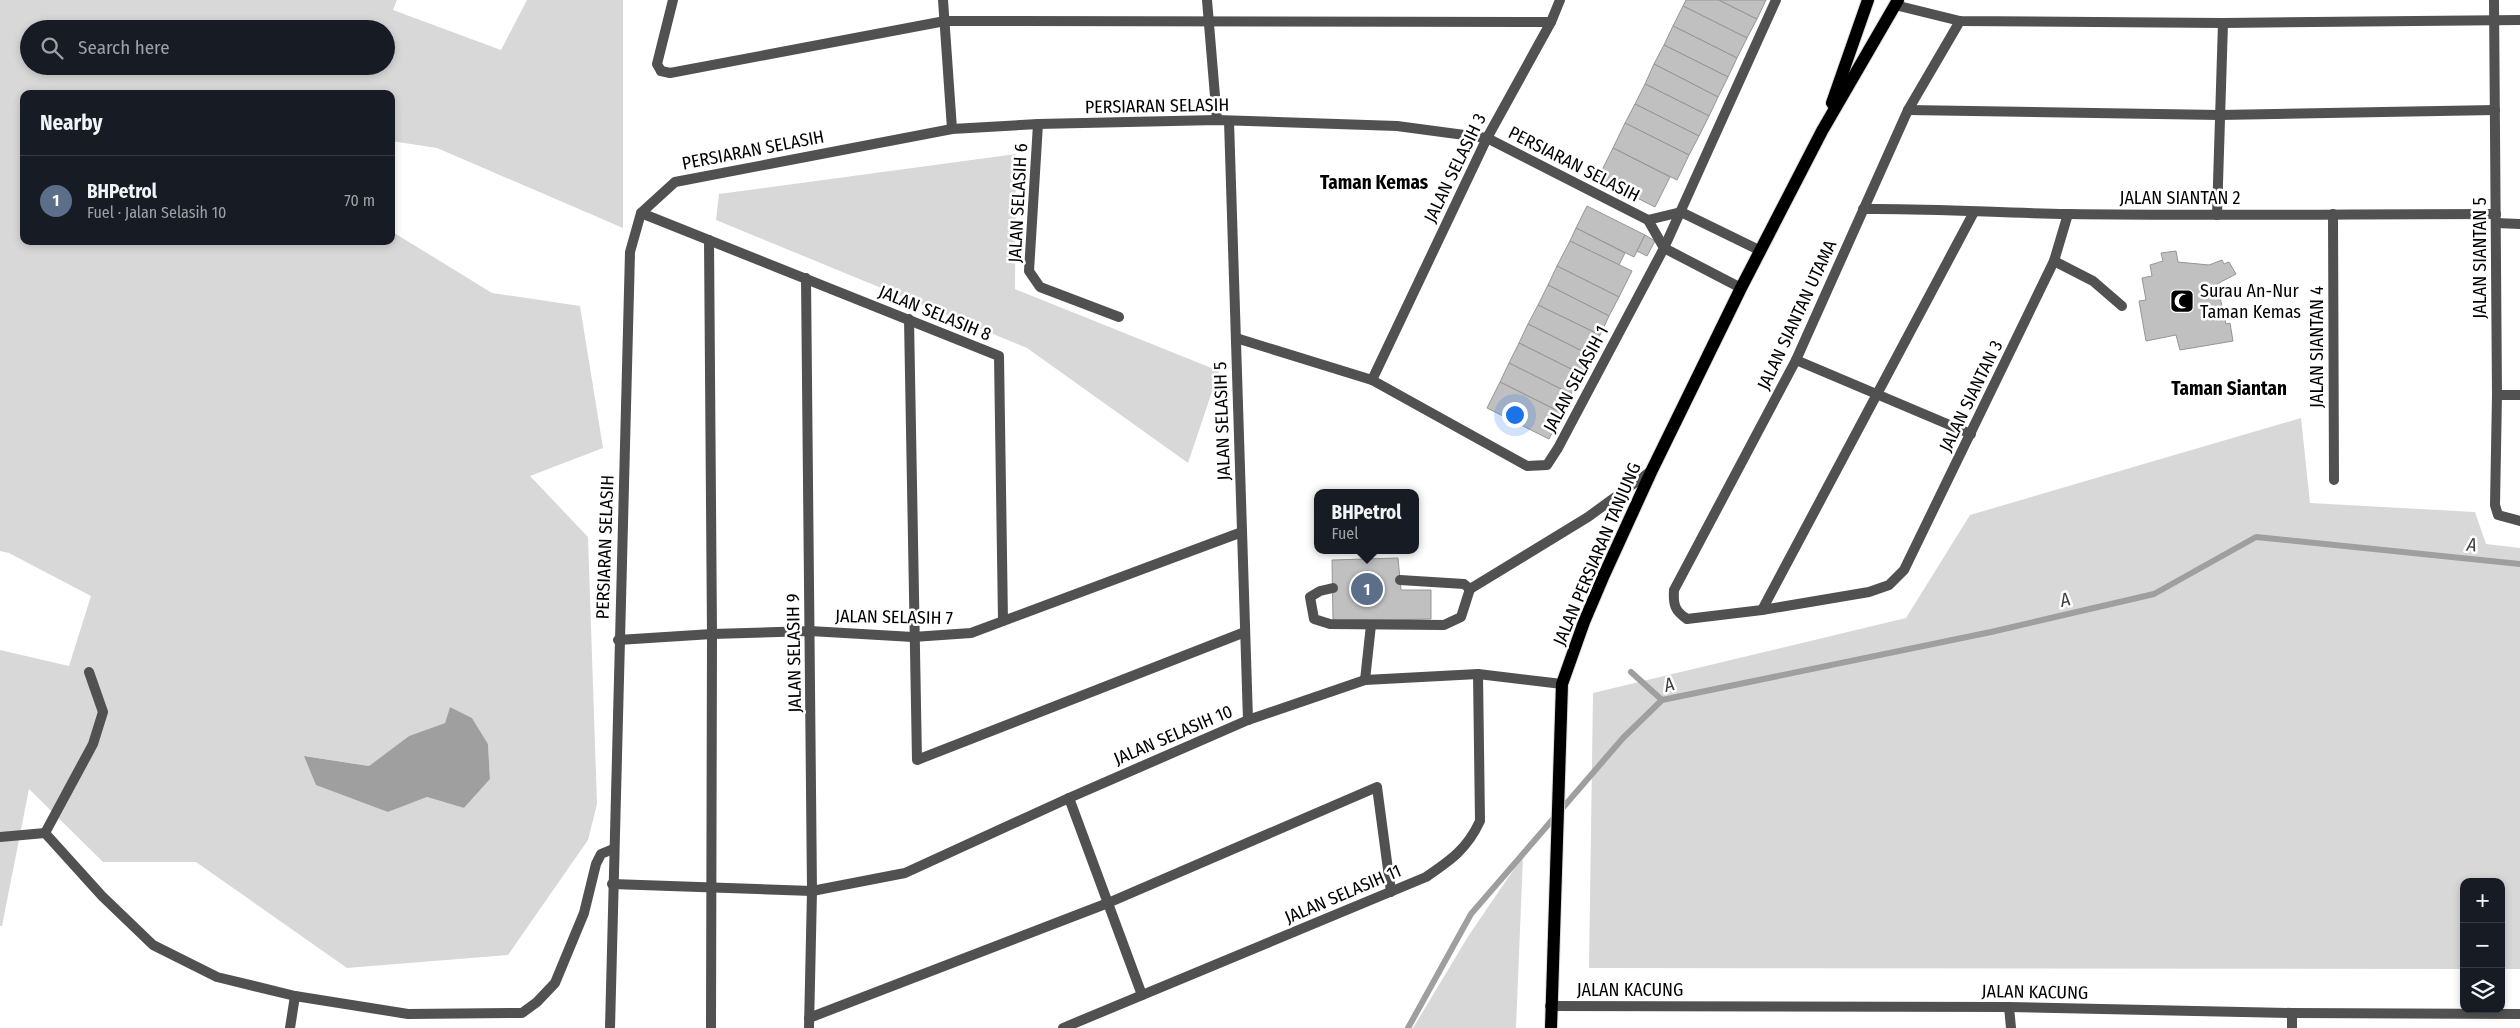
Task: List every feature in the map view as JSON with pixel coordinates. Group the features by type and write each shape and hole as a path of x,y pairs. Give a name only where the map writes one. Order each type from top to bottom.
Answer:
{"main road":[{"name":"JALAN PERSIARAN TANJUNG","path":"1822,131 1866,3"},
{"name":"JALAN PERSIARAN TANJUNG","path":"1551,1028 1550,1006 1562,684 1584,622 1652,470 1822,131 1896,3"}],"street":[{"path":"673,0 657,64 661,71 670,73 945,21 1551,22"},
{"path":"943,0 952,129"},
{"path":"1206,0 1217,120"},
{"name":"JALAN SELASIH 3","path":"1372,380 1487,138 1551,22 1560,0"},
{"name":"JALAN SELASIH 1","path":"1236,338 1372,380 1527,466 1547,465 1558,448 1664,248 1776,0"},
{"name":"JALAN SIANTAN 5","path":"2494,0 2497,395 2495,505 2498,515 2520,521"},
{"path":"1896,3 1960,21 2223,23 2520,20"},
{"name":"JALAN SIANTAN UTAMA","path":"1762,610 1687,618 1674,608 1674,590 1796,360 1908,110 1960,21"},
{"path":"2217,215 2223,23"},
{"path":"1908,110 2220,115 2495,110"},
{"name":"PERSIARAN SELASIH","path":"610,1028 618,640 630,252 641,213 675,182 952,129 1038,124 1217,120 1396,126 1487,138 1648,220 1664,248"},
{"name":"JALAN SELASIH 5","path":"1229,121 1248,720"},
{"name":"JALAN SELASIH 6","path":"1038,124 1029,271 1040,287 1119,317"},
{"name":"JALAN SIANTAN 2","path":"1863,209 1942,208 1974,212 2068,214 2333,214 2496,218 2520,224"},
{"path":"1681,212 1761,251"},
{"name":"PERSIARAN SELASIH","path":"1648,220 1681,212"},
{"path":"1762,610 1974,212"},
{"name":"JALAN SELASIH 8","path":"641,213 999,356 1003,621"},
{"name":"JALAN SIANTAN 3","path":"1762,610 1869,592 1889,585 1904,570 2054,260 2068,214"},
{"name":"JALAN SIANTAN 4","path":"2333,214 2334,480"},
{"path":"709,240 712,634 710,1028"},
{"path":"1664,248 1742,288"},
{"path":"2054,260 2093,281 2122,306"},
{"name":"JALAN SELASIH 9","path":"806,278 812,892 809,1023"},
{"path":"909,319 916,760 1245,632"},
{"path":"1796,360 1971,434"},
{"path":"2497,395 2520,395"},
{"path":"1332,588 1320,591 1310,598 1314,619 1330,624 1444,625 1461,617 1470,589 1523,554 1588,517 1652,470"},
{"name":"JALAN SELASIH 7","path":"618,640 712,634 810,632 913,637 970,633 1242,532"},
{"path":"1400,580 1464,584 1470,589"},
{"path":"1365,680 1371,625"},
{"path":"45,833 94,744 103,712 90,672"},
{"name":"JALAN SELASIH 10","path":"612,884 812,892 905,872 1068,798 1248,720 1365,680 1478,674 1562,684"},
{"name":"JALAN SELASIH 11","path":"1063,1028 1426,877 1458,854 1473,836 1480,821 1478,674"},
{"path":"809,1023 1108,902 1377,787 1391,892"},
{"path":"1068,798 1142,995"},
{"path":"45,833 102,896 153,945 217,977 295,996 408,1014 522,1013 537,1002 555,983 584,913 596,864 601,854 613,849"},
{"path":"0,837 45,833"},
{"path":"290,1028 295,996"},
{"name":"JALAN KACUNG","path":"1550,1006 2009,1007 2292,1013 2520,1014"},
{"path":"2009,1007 2011,1028"},
{"path":"2292,1013 2292,1028"}],"shaded area":[{"path":"0,0 397,0 393,10 501,50 527,0 623,0 623,228 437,148 395,142 395,90 20,90 20,245 395,245 395,233 492,293 580,306 603,448 530,476 588,537 597,804 588,840 508,955 347,968 196,862 103,862 29,789 2,926 0,926 0,650 69,666 91,596 9,553 0,551","holes":["450,707 472,718 488,744 490,779 464,808 427,797 388,812 305,756 369,766 409,736 445,723"]},
{"path":"1016,154 1015,289 1219,371 1188,463 1027,348 716,220 719,194"},
{"path":"2301,418 2310,503 2475,512 2486,544 2520,548 2520,969 2505,969 2505,878 2460,878 2460,969 1589,968 1593,693 1906,618 1970,515"},
{"path":"450,707 472,718 488,744 490,779 464,808 427,797 388,812 316,785 304,756 369,766 409,736 445,723"},
{"path":"1523,856 1516,1028 1413,1028 1469,935"}],"building":[{"path":"1686,0 1719,0 1757,19 1747,38 1683,6"},
{"path":"1719,0 1766,0 1757,19"},
{"path":"1683,6 1747,38 1737,58 1673,26"},
{"path":"1673,26 1737,58 1728,77 1664,45"},
{"path":"1664,45 1728,77 1718,97 1654,64"},
{"path":"1654,64 1718,97 1709,116 1645,84"},
{"path":"1645,84 1709,116 1699,136 1635,104"},
{"path":"1635,104 1699,136 1689,155 1625,123"},
{"path":"1625,123 1689,155 1677,180 1613,148"},
{"path":"1613,148 1670,177 1655,207 1598,178"},
{"path":"1587,206 1645,235 1634,257 1576,228"},
{"path":"1576,228 1625,253 1619,265 1570,241"},
{"path":"1645,235 1655,241 1647,256 1637,251"},
{"path":"1570,241 1632,271 1619,297 1557,266"},
{"name":"Surau An-Nur Taman Kemas","path":"2176,251 2178,262 2209,265 2222,260 2224,264 2229,262 2236,274 2217,284 2226,324 2230,323 2233,341 2180,350 2176,335 2146,341 2139,301 2146,300 2142,278 2152,276 2150,265 2163,261 2161,253"},
{"path":"1557,266 1619,297 1609,316 1548,285"},
{"path":"1548,285 1609,316 1600,335 1538,305"},
{"path":"1538,305 1600,335 1590,355 1528,324"},
{"path":"1528,324 1590,355 1581,374 1519,343"},
{"path":"1519,343 1581,374 1571,394 1509,363"},
{"path":"1509,363 1571,394 1562,413 1500,382"},
{"path":"1500,382 1562,413 1549,439 1487,408"},
{"path":"1398,558 1401,590 1431,590 1431,619 1333,621 1332,560"}],"waterway":[{"name":"A","path":"1408,1028 1471,914 1623,738 1662,700 1991,632 2154,594 2256,537 2520,564"},
{"path":"1631,672 1662,700"}],"place":[{"name":"Surau An-Nur Taman Kemas","path":"2182,301"},
{"name":"BHPetrol","path":"1367,589"}],"district":[{"name":"Taman Kemas","path":"1374,182"},
{"name":"Taman Siantan","path":"2229,388"}]}
